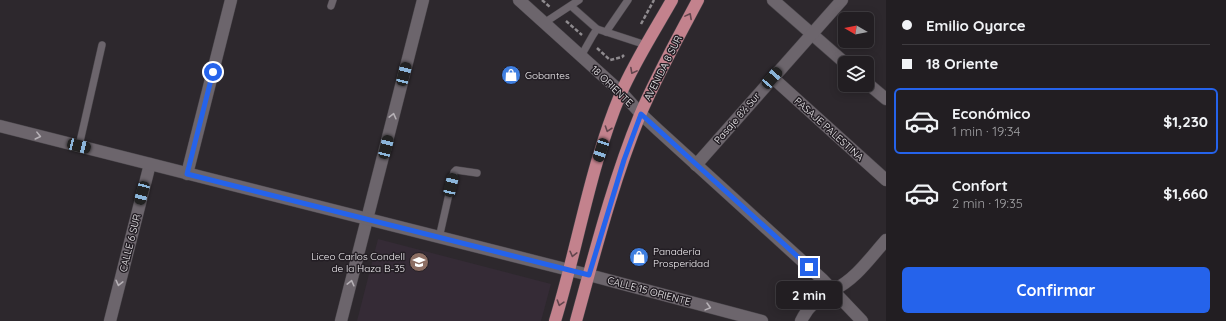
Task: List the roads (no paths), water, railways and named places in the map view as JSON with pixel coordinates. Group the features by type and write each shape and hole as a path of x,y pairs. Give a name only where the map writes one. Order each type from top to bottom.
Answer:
{"main road":[{"path":"555,321 598,161 622,93 646,45 672,0"},
{"name":"AVENIDA 8 SUR","path":"576,321 624,160 641,114 659,75 698,0"}],"street":[{"path":"187,174 231,0"},
{"name":"18 ORIENTE","path":"519,0 622,93 641,114 833,290 862,321"},
{"path":"773,0 838,57"},
{"name":"Pasaje 8½ Sur","path":"696,165 842,0"},
{"path":"342,321 421,1"},
{"name":"PASAJE PALESTINA","path":"772,78 886,180"},
{"path":"874,89 886,99"},
{"name":"CALLE 15 ORIENTE","path":"0,126 589,275 762,321"},
{"name":"CALLE 6 SUR","path":"110,321 150,164"},
{"path":"801,321 809,307 816,300 854,277 886,240"}],"lane":[{"path":"544,23 579,0"},
{"path":"606,32 628,0"},
{"path":"571,6 597,29 646,45"},
{"path":"581,56 597,29"},
{"path":"79,146 102,45"},
{"path":"439,238 454,172 456,170 477,173"}],"place":[{"name":"Gobantes","path":"511,75"},
{"name":"Panadería Prosperidad","path":"639,257"},
{"name":"Liceo Carlos Condell de la Haza B-35","path":"419,262"}]}
